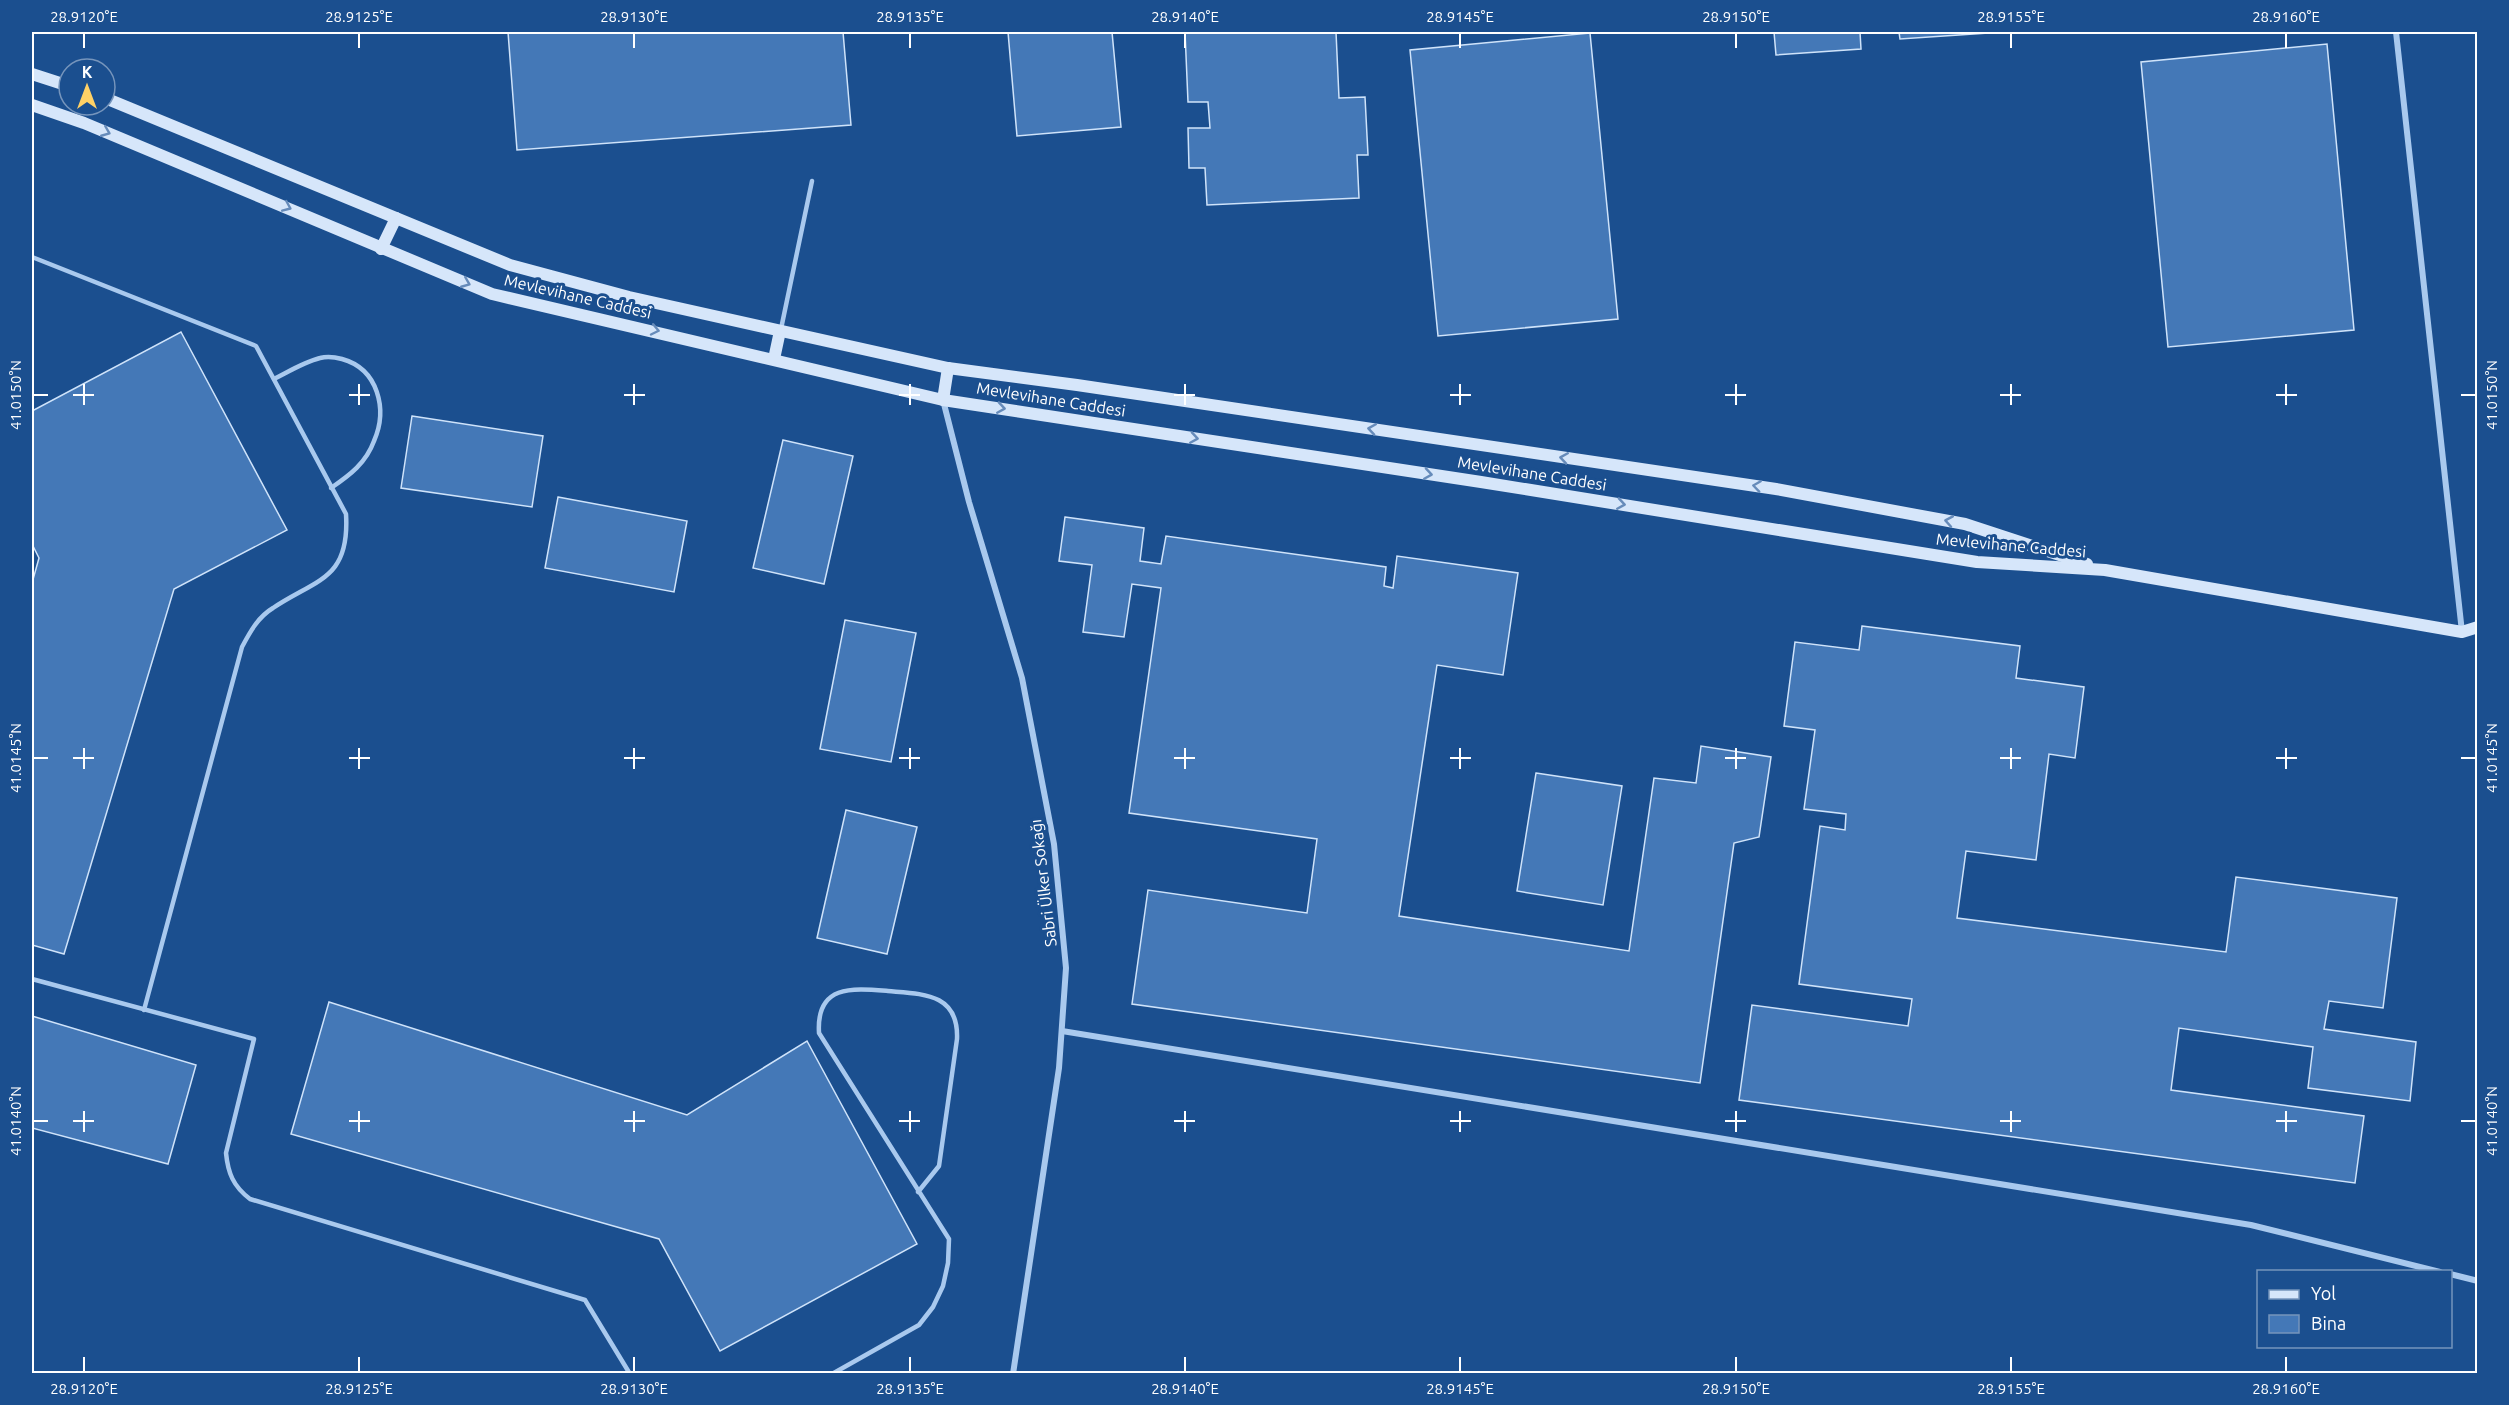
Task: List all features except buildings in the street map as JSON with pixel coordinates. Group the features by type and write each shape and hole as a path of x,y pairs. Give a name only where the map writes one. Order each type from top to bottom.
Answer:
{"street":[{"path":"2396,32 2462,632 2478,627"},
{"path":"32,74 57,82"},
{"name":"Mevlevihane Caddesi","path":"117,103 510,265 629,297 948,368 1077,385 1776,489 1965,524 2105,570"},
{"name":"Mevlevihane Caddesi","path":"32,105 84,123 172,159 492,294 943,400 1481,482 1977,562 2105,570 2462,632"},
{"path":"381,249 396,218"},
{"path":"774,359 780,331"},
{"path":"943,400 948,368"},
{"name":"Sabri Ülker Sokağı","path":"943,400 969,502 1022,678 1054,844 1066,968 1059,1068 1013,1374"},
{"path":"1062,1031 2251,1226 2431,1270"},
{"path":"2452,1274 2478,1281"}],"lane":[{"path":"780,331 812,181"},
{"path":"32,257 256,346 346,514 345,545 332,571 321,581 273,608 262,617 252,628 242,647 144,1010"},
{"path":"274,379 320,357 335,357 350,361 363,369 372,379 378,392 380,405 375,440 366,457 354,472 332,488"},
{"path":"32,979 254,1039 226,1153 232,1181 240,1191 250,1198 585,1300 630,1374"},
{"path":"832,1374 919,1325 933,1307 945,1274 949,1239 918,1192 819,1033 818,1021 822,1010 839,991 854,988 927,994 940,1000 951,1010 955,1019 957,1039 939,1166 918,1192"}]}
